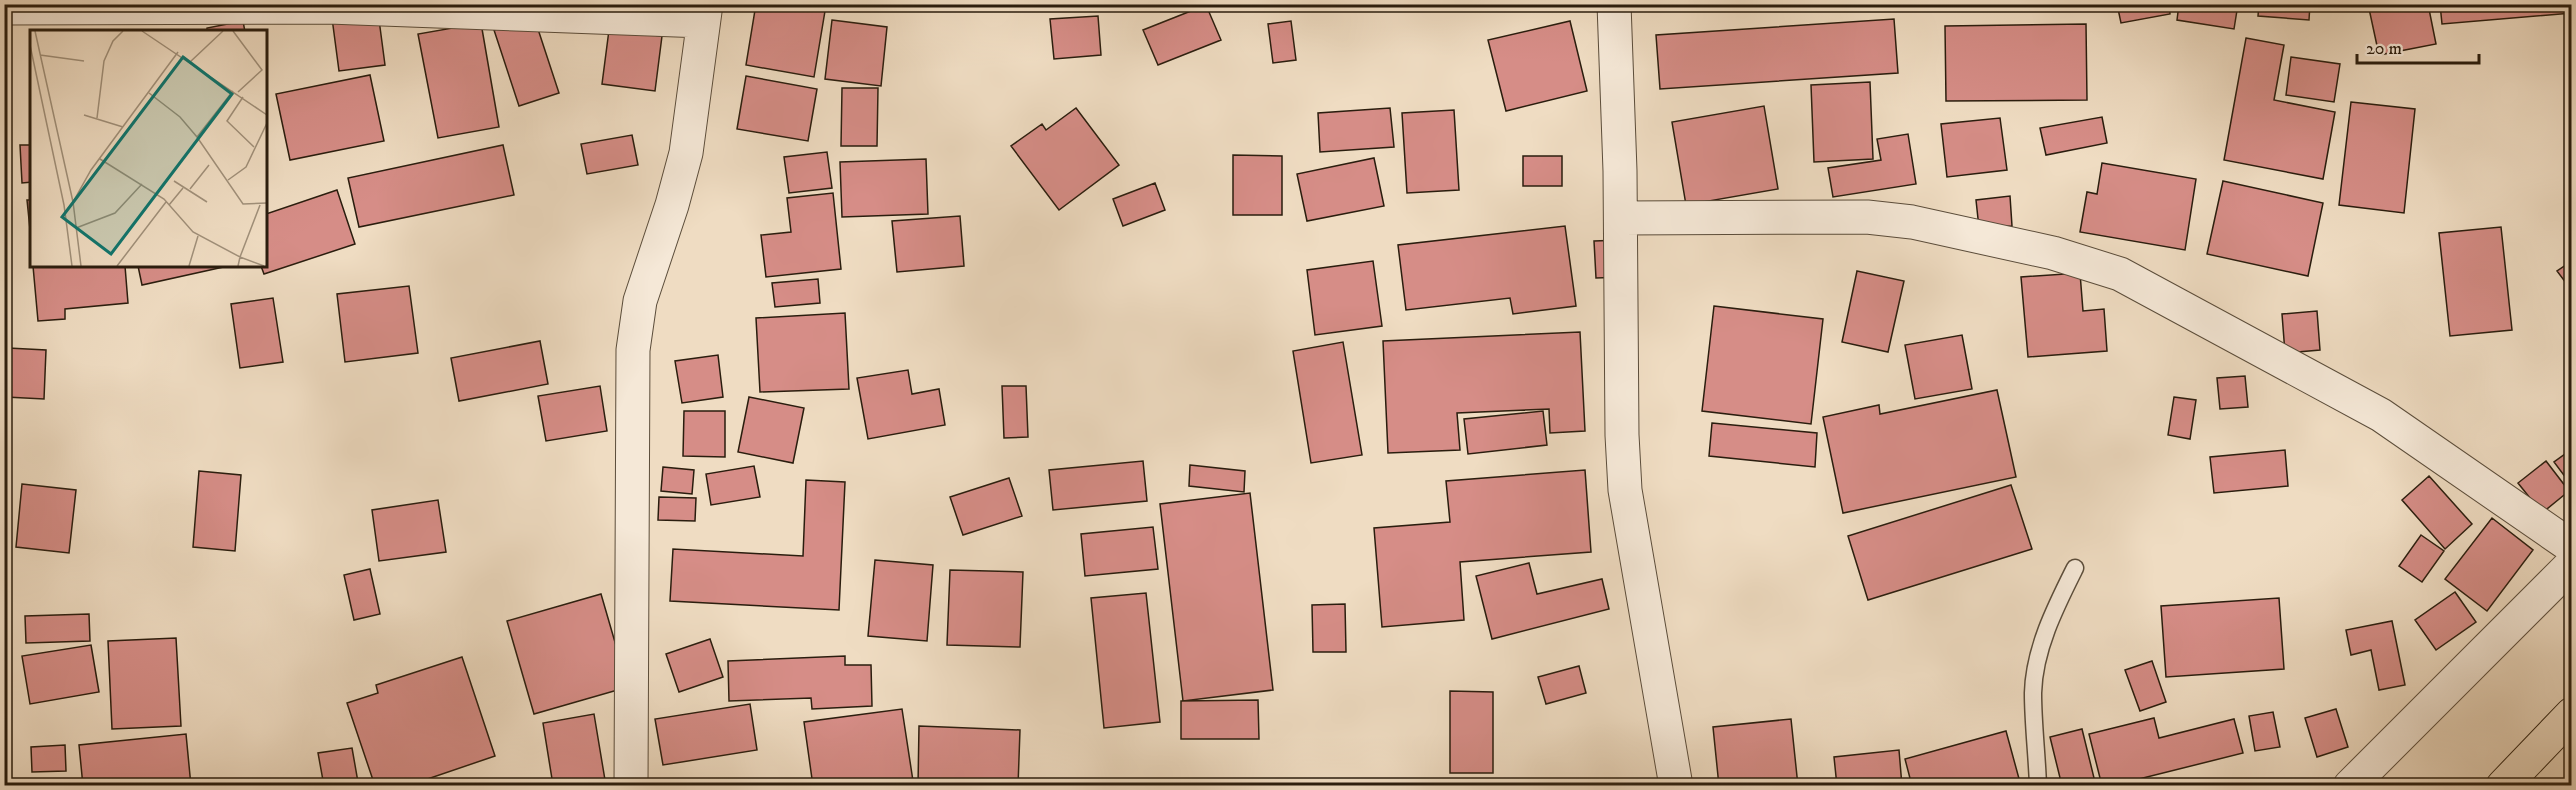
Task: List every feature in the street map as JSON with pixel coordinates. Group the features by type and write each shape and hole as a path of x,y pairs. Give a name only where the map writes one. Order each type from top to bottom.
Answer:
{"highway":[{"path":"2504,786 2571,714"}],"street":[{"path":"1614,4 1621,218 1622,435 1625,490 1676,786"},
{"path":"4,8 329,7 704,13 686,153 672,205 640,301 633,350 632,786"},
{"path":"1621,218 1867,217 1890,219 2053,253 2120,274 2381,416 2571,547"},
{"path":"2350,786 2571,564"}],"lane":[{"path":"2038,786 2033,692 2037,665 2044,637 2075,568"}],"building":[{"path":"756,4 826,5 814,77 746,65"},
{"path":"2117,4 2169,4 2170,14 2121,23"},
{"path":"2179,4 2238,4 2234,29 2177,20"},
{"path":"2259,4 2310,4 2309,20 2258,16"},
{"path":"2368,4 2428,4 2436,44 2379,55"},
{"path":"2440,4 2572,4 2572,13 2442,24"},
{"path":"1206,5 1221,40 1158,65 1143,30"},
{"path":"378,12 385,65 339,71 332,18"},
{"path":"1098,16 1101,55 1054,59 1050,19"},
{"path":"534,17 559,93 519,106 494,30"},
{"path":"1894,19 1898,73 1660,89 1656,35"},
{"path":"832,20 887,27 881,86 825,79"},
{"path":"243,21 245,30 207,30 207,28"},
{"path":"1291,21 1296,60 1273,63 1268,24"},
{"path":"1570,21 1587,91 1506,111 1488,40"},
{"path":"481,23 499,127 438,138 418,34"},
{"path":"2086,24 2087,100 1946,101 1945,26"},
{"path":"2572,28 2572,58 2570,59 2566,29"},
{"path":"609,30 662,36 655,91 602,84"},
{"path":"2246,38 2284,45 2274,100 2335,112 2323,179 2224,160"},
{"path":"2291,57 2340,64 2334,102 2286,95"},
{"path":"370,75 384,141 290,160 276,94"},
{"path":"746,76 817,89 808,141 737,129"},
{"path":"1870,82 1873,159 1814,162 1811,85"},
{"path":"842,88 878,88 877,146 841,146"},
{"path":"2351,102 2415,109 2404,213 2339,205"},
{"path":"1764,106 1778,189 1686,205 1672,122"},
{"path":"1076,108 1119,165 1059,210 1011,146 1042,124 1046,130"},
{"path":"1390,108 1394,147 1320,152 1318,113"},
{"path":"1454,110 1459,190 1407,193 1402,113"},
{"path":"2102,117 2107,143 2046,155 2040,128"},
{"path":"2000,118 2007,170 1947,177 1941,124"},
{"path":"1908,134 1916,184 1833,197 1828,168 1881,160 1877,139"},
{"path":"632,135 638,165 587,174 581,144"},
{"path":"20,145 30,145 30,182 22,183"},
{"path":"503,145 514,195 359,227 348,178"},
{"path":"827,152 832,188 789,193 784,157"},
{"path":"1233,155 1282,156 1282,215 1233,215"},
{"path":"1523,156 1562,156 1562,186 1523,186"},
{"path":"1374,158 1384,206 1307,221 1297,174"},
{"path":"926,159 928,214 842,217 840,162"},
{"path":"2102,163 2196,179 2185,250 2080,232 2087,192 2097,194"},
{"path":"2223,181 2323,203 2308,276 2207,254"},
{"path":"1155,183 1165,210 1123,226 1113,199"},
{"path":"337,190 355,244 264,274 261,267 267,267 267,214"},
{"path":"833,193 841,269 766,277 761,235 791,232 787,198"},
{"path":"2010,196 2012,226 1979,228 1976,200"},
{"path":"27,200 30,200 30,229"},
{"path":"960,216 964,266 897,272 892,221"},
{"path":"1565,226 1576,306 1513,314 1510,298 1406,310 1398,245"},
{"path":"2501,227 2512,330 2450,336 2439,233"},
{"path":"1621,240 1623,277 1596,278 1594,241"},
{"path":"1373,261 1382,326 1315,335 1307,270"},
{"path":"2572,261 2572,291 2557,271"},
{"path":"33,267 125,267 128,303 65,309 65,319 38,321"},
{"path":"138,267 223,267 142,285"},
{"path":"1857,271 1904,281 1888,352 1842,342"},
{"path":"2080,273 2083,311 2104,309 2107,351 2028,357 2021,277"},
{"path":"818,279 820,303 775,307 772,283"},
{"path":"409,286 418,353 345,362 337,294"},
{"path":"273,298 283,362 240,368 231,304"},
{"path":"1714,306 1823,319 1811,424 1702,411"},
{"path":"2317,311 2320,350 2285,353 2282,314"},
{"path":"845,313 849,389 760,392 756,318"},
{"path":"1580,332 1585,431 1550,433 1549,409 1457,413 1460,450 1388,453 1383,341"},
{"path":"1962,335 1972,389 1915,399 1905,345"},
{"path":"540,341 548,384 459,401 451,358"},
{"path":"1343,342 1362,455 1311,463 1293,351"},
{"path":"8,348 46,350 44,399 6,397"},
{"path":"718,355 723,397 682,403 675,361"},
{"path":"908,370 912,394 939,389 945,425 868,439 857,378"},
{"path":"2245,376 2248,407 2220,409 2217,378"},
{"path":"600,386 607,431 546,441 538,396"},
{"path":"1002,386 1026,386 1028,437 1004,438"},
{"path":"1997,390 2016,477 1843,513 1823,417 1879,405 1880,414"},
{"path":"749,397 804,408 793,463 738,452"},
{"path":"2174,397 2196,400 2190,439 2168,435"},
{"path":"684,411 725,411 725,457 683,456"},
{"path":"1543,411 1547,445 1468,454 1464,419"},
{"path":"1712,423 1817,433 1815,467 1709,456"},
{"path":"2572,449 2572,486 2554,462"},
{"path":"2285,450 2288,486 2214,493 2210,457"},
{"path":"1143,461 1147,501 1053,510 1049,470"},
{"path":"2546,461 2569,491 2542,513 2518,483"},
{"path":"1190,465 1245,471 1244,492 1189,486"},
{"path":"754,466 760,497 711,505 706,474"},
{"path":"663,467 694,470 692,494 661,491"},
{"path":"1585,470 1591,552 1460,562 1464,620 1382,627 1374,528 1450,522 1446,481"},
{"path":"199,471 241,475 235,551 193,547"},
{"path":"2429,476 2472,524 2445,549 2402,500"},
{"path":"1009,478 1022,516 963,535 950,497"},
{"path":"806,480 845,482 839,610 670,601 673,549 803,556"},
{"path":"22,484 76,490 69,553 16,547"},
{"path":"2011,485 2032,549 1868,600 1848,536"},
{"path":"1250,493 1273,690 1183,701 1160,504"},
{"path":"659,497 696,498 695,521 658,520"},
{"path":"438,500 446,552 379,561 372,510"},
{"path":"2492,518 2533,550 2487,611 2445,579"},
{"path":"1153,527 1158,569 1085,576 1081,534"},
{"path":"2421,535 2444,551 2422,582 2399,566"},
{"path":"875,560 933,565 927,641 868,636"},
{"path":"1529,563 1537,594 1602,579 1609,609 1492,639 1476,576"},
{"path":"370,569 380,614 354,620 344,575"},
{"path":"950,570 1023,572 1020,647 947,645"},
{"path":"2455,592 2476,622 2436,650 2415,620"},
{"path":"1146,593 1160,722 1104,728 1091,598"},
{"path":"601,594 628,687 534,714 507,621"},
{"path":"2279,598 2284,669 2166,677 2161,606"},
{"path":"1345,604 1346,652 1313,652 1312,605"},
{"path":"89,614 90,641 26,643 25,616"},
{"path":"2392,621 2405,685 2379,690 2371,650 2351,655 2346,630"},
{"path":"176,638 181,726 112,729 108,641"},
{"path":"710,639 723,677 679,692 666,654"},
{"path":"91,645 99,692 30,704 22,656"},
{"path":"845,656 845,665 871,665 872,706 812,709 811,698 729,701 728,661"},
{"path":"462,657 495,756 407,786 375,786 347,703 378,693 376,685"},
{"path":"2152,661 2166,702 2140,711 2125,670"},
{"path":"1579,666 1586,693 1546,704 1538,677"},
{"path":"1450,691 1493,692 1493,773 1450,773"},
{"path":"1258,700 1259,739 1181,739 1181,701"},
{"path":"750,704 757,750 663,765 655,719"},
{"path":"902,709 913,781 878,786 813,786 804,722"},
{"path":"2336,709 2348,747 2317,757 2305,718"},
{"path":"2273,712 2280,747 2255,751 2249,716"},
{"path":"594,714 606,786 522,786 552,779 543,723"},
{"path":"2154,718 2159,738 2234,719 2243,753 2111,786 2102,786 2089,734"},
{"path":"1791,719 1798,786 1719,786 1713,727"},
{"path":"919,726 1020,730 1018,786 918,786"},
{"path":"2082,729 2095,782 2062,786 2050,737"},
{"path":"2006,731 2021,786 1912,786 1905,759"},
{"path":"186,734 191,786 83,786 79,745"},
{"path":"65,745 66,771 32,772 31,747"},
{"path":"352,748 358,782 324,786 318,753"},
{"path":"1899,750 1902,786 1837,786 1834,757"}]}
